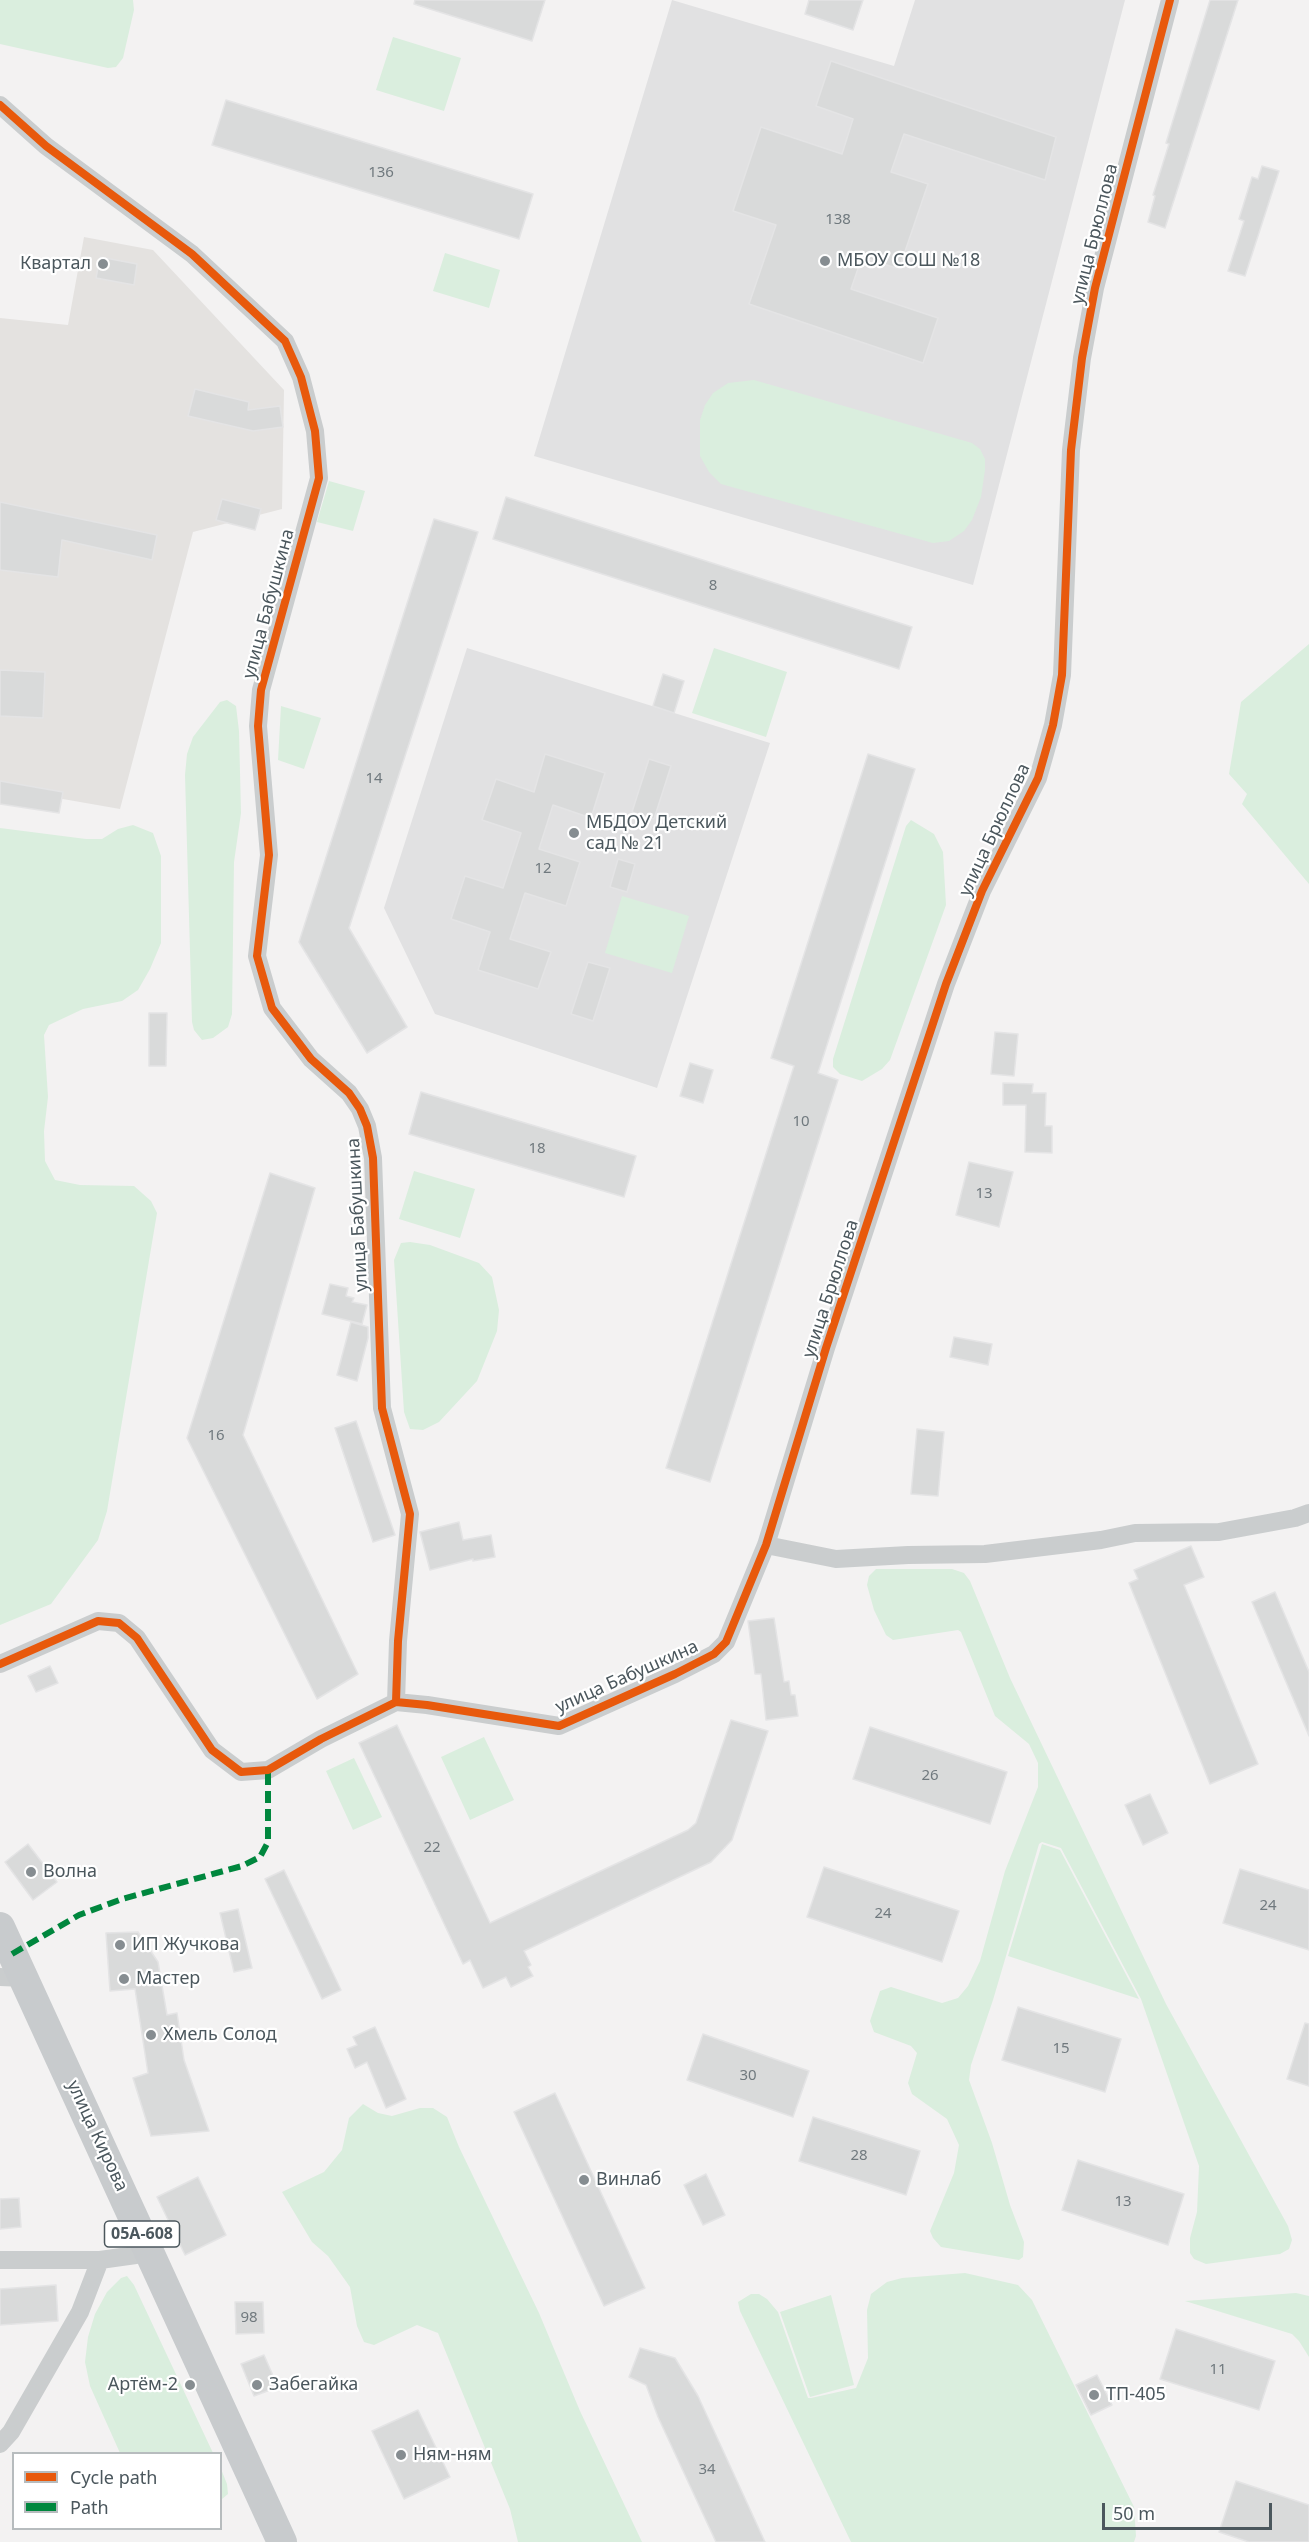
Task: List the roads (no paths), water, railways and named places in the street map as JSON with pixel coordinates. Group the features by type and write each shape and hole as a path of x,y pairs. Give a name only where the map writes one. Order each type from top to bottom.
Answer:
{"main road":[{"name":"улица Кирова","path":"0,1927 12,1977 150,2253 282,2542"}],"street":[{"name":"улица Брюллова","path":"766,1545 823,1359 946,984 982,891 1038,778 1053,725 1062,675 1071,450 1082,358 1095,288 1170,0"},
{"name":"улица Бабушкина","path":"0,105 46,146 192,254 285,340 301,377 315,431 319,478 261,690 258,726 269,855 257,956 272,1008 312,1059 349,1094 360,1109 367,1126 374,1169 382,1408 410,1514 398,1641 396,1702 559,1726 594,1712 714,1654 726,1642 766,1545"},
{"path":"766,1545 836,1559 985,1554 1101,1540 1135,1533 1219,1532 1285,1520 1309,1513"},
{"path":"0,1664 98,1621 118,1623 137,1638 212,1750 241,1772 268,1770 321,1739 396,1702"},
{"path":"0,2260 100,2260 150,2253"},
{"path":"0,2444 11,2432 80,2312 100,2260"}],"place":[{"name":"МБОУ СОШ №18","path":"825,261"},
{"name":"Квартал","path":"103,264"},
{"name":"МБДОУ Детский сад № 21","path":"574,833"},
{"name":"Волна","path":"31,1872"},
{"name":"ИП Жучкова","path":"120,1945"},
{"name":"Мастер","path":"124,1979"},
{"name":"Хмель Солод","path":"151,2035"},
{"name":"Винлаб","path":"584,2180"},
{"name":"Артём-2","path":"190,2385"},
{"name":"Забегайка","path":"257,2385"},
{"name":"ТП-405","path":"1094,2395"},
{"name":"Ням-ням","path":"401,2455"}]}
